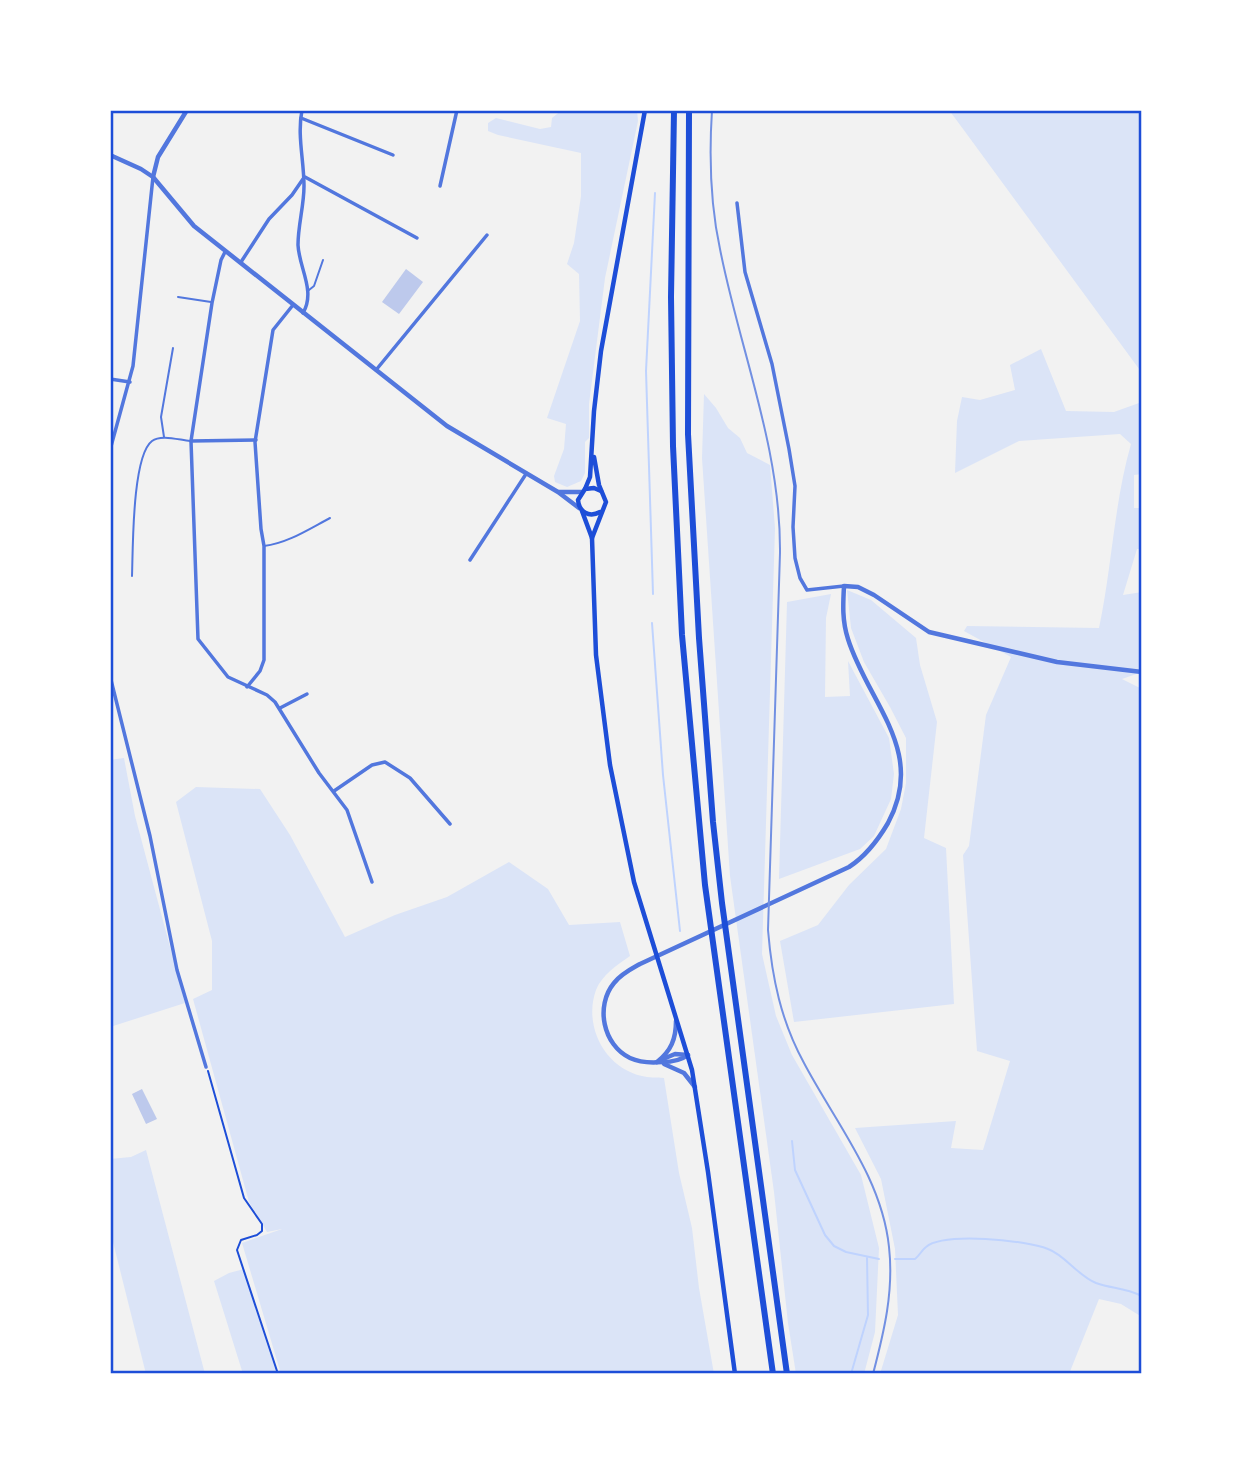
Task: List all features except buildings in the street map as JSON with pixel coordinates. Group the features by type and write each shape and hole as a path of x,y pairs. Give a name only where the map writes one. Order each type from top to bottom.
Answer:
{"highway":[{"path":"674,110 672,392 682,635 705,885 773,1374"},
{"path":"690,110 688,434 711,797 724,917 787,1374"}],"main road":[{"path":"645,110 601,351 590,477 579,500 592,538 596,655 612,777 639,899 676,1014 695,1088 735,1374"},
{"path":"592,538 606,502 593,449"},
{"path":"584,490 594,488 602,491"},
{"path":"582,510 590,515 601,512"}],"street":[{"path":"110,450 130,382 153,177 158,157 187,110"},
{"path":"302,110 300,136 304,177 298,246 309,291 303,313"},
{"path":"440,186 457,110"},
{"path":"301,117 393,155"},
{"path":"110,155 153,177 192,225 447,426 558,492 582,510"},
{"path":"304,177 417,237"},
{"path":"241,264 269,219 292,195 304,177"},
{"path":"737,203 745,272 772,364 789,449 795,486 794,550 805,588 811,590 858,587 929,632 1057,662 1142,672"},
{"path":"376,370 487,235"},
{"path":"225,251 212,303 191,441 198,639 224,674 267,695 280,709 289,727 347,810 372,882"},
{"path":"247,687 260,671 264,660 264,546 256,440 273,330 293,305"},
{"path":"110,379 130,382"},
{"path":"191,441 256,440"},
{"path":"470,560 526,474"},
{"path":"558,492 584,490"},
{"path":"688,1055 676,1061 638,1061 623,1054 610,1039 604,1021 604,1003 620,976 640,964 822,881 855,863 875,843 892,815 898,798 901,778 899,754 890,724 861,672 848,638 843,613 844,586"},
{"path":"110,676 150,835 177,970 206,1067"},
{"path":"280,709 307,694"},
{"path":"334,791 372,765 385,762 405,774 450,824"},
{"path":"656,1062 667,1054 674,1040 676,1014"},
{"path":"656,1062 678,1069 688,1077 695,1088"}],"lane":[{"path":"309,291 313,288 323,260"},
{"path":"178,297 212,303"},
{"path":"164,438 161,417 173,348"},
{"path":"132,576 133,509 144,452 151,441 164,438 191,441"},
{"path":"264,546 293,538 330,518"}],"path":[{"path":"206,1067 244,1198 262,1224 262,1231 241,1240 237,1250 278,1374"}],"shaded area":[{"path":"562,110 637,110 638,121 605,278 589,404 589,438 585,442 585,473 581,481 567,487 555,482 554,476 564,449 566,424 547,418 580,321 579,274 567,264 574,243 581,196 581,153 488,131 488,123 496,118 540,129 551,127 552,118"},
{"path":"949,110 1142,110 1142,373 966,133"},
{"path":"1041,349 1066,411 1114,412 1139,403 1142,474 1134,475 1134,508 1142,508 1142,549 1137,549 1123,595 1142,592 1142,672 1122,679 1142,689 1142,1317 1121,1304 1099,1299 1069,1374 880,1374 898,1315 895,1249 881,1179 855,1128 956,1121 951,1148 983,1150 1010,1061 977,1051 963,855 969,846 986,715 1011,657 964,631 967,626 1099,628 1125,466 1131,444 1120,434 1019,441 955,473 957,421 962,397 980,400 1015,390 1010,365"},
{"path":"704,394 728,428 740,438 747,453 770,465 775,528 762,954 776,1016 792,1055 861,1175 879,1248 875,1332 864,1374 796,1374 774,1192 730,876 702,458"},
{"path":"847,590 871,600 916,638 920,665 937,722 924,838 946,848 954,1004 794,1022 780,941 818,925 849,885 886,849 901,809 906,783 906,738 864,662 851,628"},
{"path":"831,594 826,618 825,697 850,696 848,661 889,738 894,774 891,799 874,836 860,849 779,879 787,602"},
{"path":"124,758 135,816 185,1003 110,1027 110,760"},
{"path":"196,787 260,789 290,835 345,937 395,915 447,897 509,862 548,889 569,925 620,922 630,956 606,975 599,985 592,1018 600,1044 617,1064 642,1076 664,1078 679,1173 692,1228 714,1374 281,1374 242,1243 282,1229 267,1232 249,1202 193,999 212,990 212,941 176,802"},
{"path":"146,1150 205,1374 146,1374 110,1230 110,1159 131,1157"},
{"path":"244,1269 278,1374 243,1374 214,1281"}],"waterway":[{"path":"653,594 646,371 655,193"},
{"path":"652,623 663,775 680,931"},
{"path":"792,1141 795,1170 825,1235 834,1246 846,1252 879,1259"},
{"path":"895,1259 915,1259 926,1247 950,1240 986,1239 1022,1243 1054,1252 1096,1283 1142,1296"},
{"path":"851,1374 868,1315 867,1258"}],"railway":[{"path":"712,110 711,180 714,214 728,287 767,438 779,514 768,930 770,948 775,982 789,1031 804,1063 856,1151 885,1222 890,1263 889,1295 873,1374"}]}
